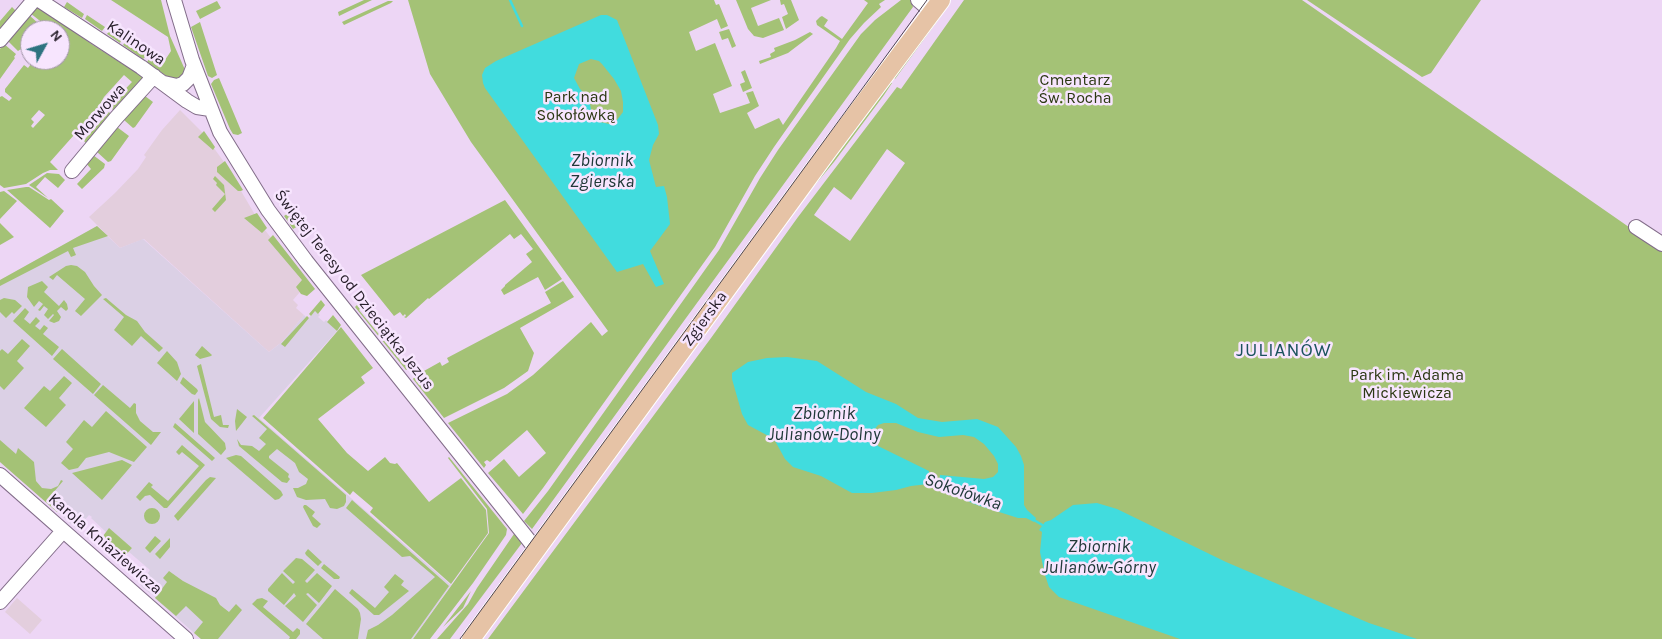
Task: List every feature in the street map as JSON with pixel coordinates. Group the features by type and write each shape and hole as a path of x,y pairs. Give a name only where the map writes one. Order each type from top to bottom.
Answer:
{"main road":[{"name":"Zgierska","path":"471,639 936,6"}],"street":[{"path":"0,40 34,0"},
{"name":"Kalinowa","path":"39,0 158,79 192,104 210,110"},
{"name":"Świętej Teresy od Dzieciątka Jezus","path":"174,0 194,66 210,110 225,142 268,210 296,248 532,544 538,548"},
{"path":"918,0 936,6"},
{"name":"Kalinowa","path":"158,79 177,86 183,84 189,78 194,66"},
{"name":"Morwowa","path":"72,172 116,118 158,79"},
{"path":"1636,227 1662,244"},
{"name":"Karola Kniaziewicza","path":"0,475 186,639"},
{"path":"0,602 63,531"}],"shaded area":[{"path":"180,110 203,133 224,162 261,225 307,284 293,300 298,305 296,308 304,315 282,342 269,352 144,239 120,248 89,217 138,169 146,157 144,155 162,130"},
{"path":"97,226 120,248 143,239 269,352 282,342 304,315 308,319 315,311 320,315 318,317 324,322 326,320 337,331 259,418 451,585 413,639 201,639 143,588 140,584 150,570 129,552 132,548 109,529 106,532 89,515 77,529 0,462 0,280"},
{"path":"17,598 42,620 30,634 5,612"}],"green space":[{"path":"111,0 161,0 170,36 186,72 177,80 169,78 147,62 151,56 163,63 171,51 168,37"},
{"path":"364,0 372,0 339,16 338,12"},
{"name":"Park nad Sokołówką","path":"408,0 714,0 716,5 719,4 728,26 721,29 717,19 689,32 696,51 715,43 732,86 713,94 720,113 750,103 746,93 753,91 759,106 747,113 755,129 779,118 783,125 836,48 840,41 817,25 816,21 820,17 822,16 828,20 824,26 842,39 868,3 864,0 885,0 879,4 881,7 850,39 755,176 715,247 523,514 488,473 504,459 519,477 546,453 527,430 490,462 487,460 484,462 486,465 484,468 448,423 507,394 533,375 591,322 602,336 608,331 471,142 430,74"},
{"path":"736,0 771,0 751,8 758,26 779,18 784,30 763,38 754,36 748,29"},
{"path":"780,0 791,0 799,20 786,29 782,17 788,14 784,4 781,5"},
{"path":"901,0 911,0 913,7 532,529 524,521 548,491 719,250 778,150 861,34 875,20"},
{"name":"Park im. Adama Mickiewicza","path":"964,0 1302,0 1662,250 1662,639 488,639 711,338 798,217 897,87 901,89","holes":["887,149 905,163 850,241 814,215 834,187 851,200"]},
{"path":"1307,0 1481,0 1431,73 1422,77"},
{"path":"217,1 221,8 200,19 196,11"},
{"path":"388,1 393,1 344,25 342,22 344,21"},
{"path":"67,2 84,14 82,18 64,7"},
{"path":"12,7 17,12 0,31 0,21"},
{"path":"36,7 57,20 39,20 30,13"},
{"path":"29,15 35,20 25,20"},
{"path":"87,15 105,27 102,31 85,19"},
{"path":"939,15 941,16 895,79 894,78"},
{"path":"200,22 217,75 212,78 208,76 191,27"},
{"path":"20,25 20,50 18,51 7,40"},
{"path":"111,28 123,37 120,43 107,34"},
{"path":"70,29 143,77 138,86 115,112 110,107 111,104 132,82 124,75 104,97 98,108 50,162 58,170 50,170 43,173 26,184 4,188 0,185 0,97 2,96 9,101 12,98 5,92 5,89 20,70 70,70","holes":["39,110 45,115 33,128 31,126 34,122 31,119"]},
{"path":"729,29 736,46 732,48 728,38 722,40 719,32"},
{"path":"810,32 813,34 788,53 760,64 759,61 771,57 770,54 775,51 774,48"},
{"path":"127,39 148,54 143,59 123,45"},
{"path":"4,44 16,54 0,79 0,49"},
{"path":"745,70 752,88 743,92 740,84 745,82 741,72"},
{"path":"219,78 242,133 238,135 233,134 230,129 211,84"},
{"path":"890,82 892,83 884,95 834,162 799,204"},
{"path":"145,96 153,102 133,128 124,120"},
{"path":"109,112 112,115 87,144 84,141 86,138"},
{"path":"117,127 129,136 111,161 108,162 96,151"},
{"path":"204,131 215,147 213,150 198,137"},
{"path":"93,155 105,164 104,168 82,189 77,184 91,169 86,163"},
{"path":"225,161 243,190 238,191 217,172 217,167"},
{"path":"47,173 59,174 65,180 58,188 45,177 36,187 48,198 29,185"},
{"path":"215,176 224,185 226,200 215,212 212,209 225,194 216,185 217,183 213,179"},
{"path":"26,187 49,200 51,199 64,211 50,228 7,190"},
{"path":"4,191 17,201 0,219 0,192"},
{"path":"505,200 562,279 545,290 538,277 504,295 501,290 532,262 526,254 533,249 521,234 514,239 510,234 428,298 406,318 404,317 406,316 405,314 403,316 400,312 394,316 361,275"},
{"path":"290,212 300,225 293,229 284,216"},
{"path":"257,213 267,228 262,233 244,218"},
{"path":"0,223 14,237 0,245"},
{"path":"97,226 108,236 73,248 76,255 71,257 68,251 0,286 0,280"},
{"path":"273,235 315,289 307,296 301,294 296,287 302,280 268,240"},
{"path":"66,266 77,266 85,272 102,295 81,316 75,311 85,299 57,275 53,280 49,277"},
{"path":"42,281 48,287 44,292 59,306 64,300 67,304 68,309 66,311 61,307 57,311 61,317 59,321 54,323 49,321 53,314 48,319 44,315 48,309 44,306 40,311 38,310 43,304 39,301 34,307 27,297 28,287"},
{"path":"563,281 574,297 520,328 534,353 528,371 504,388 444,418 413,379 415,376 440,362 442,366 449,362 447,358 551,303 545,292"},
{"path":"4,298 15,300 22,306 14,314 12,312 6,318 0,312 0,300"},
{"path":"106,298 126,315 137,321 145,332 163,348 159,352 141,336 132,346 114,330 124,317 103,299"},
{"path":"321,300 325,305 318,314 315,311 311,316 309,314"},
{"path":"359,303 363,305 359,310 404,365 410,364 409,369 406,370 355,307"},
{"path":"25,308 29,312 24,319 30,324 36,317 40,321 35,326 40,330 44,325 48,328 43,334 59,347 52,356 13,321"},
{"path":"333,315 341,325 337,331 327,322"},
{"path":"307,316 309,318 285,347 281,344"},
{"path":"341,327 373,368 361,377 365,383 318,419 347,453 368,471 385,457 390,463 397,463 429,502 461,478 486,510 488,533 451,584 370,512 373,508 353,491 350,495 263,418"},
{"path":"22,339 30,346 17,361 24,368 4,390 0,386 0,351 2,349 8,354"},
{"path":"202,346 211,356 200,359 195,355"},
{"path":"62,349 101,384 93,394 53,359"},
{"path":"167,351 177,362 181,374 177,381 157,363"},
{"path":"201,364 214,417 221,415 223,425 229,425 228,428 220,427 211,419 197,366"},
{"path":"64,376 72,383 59,398 66,405 46,427 24,408 44,386 50,391"},
{"path":"183,377 197,389 198,391 195,395 180,383"},
{"path":"103,385 130,408 134,403 136,404 136,413 140,421 153,432 161,432 151,445 94,395"},
{"path":"199,398 205,422 225,443 226,449 221,455 198,434"},
{"path":"194,401 194,433 179,419"},
{"path":"237,409 247,417 236,431 235,421"},
{"path":"106,411 147,447 134,462 109,452 86,458 78,468 69,470 61,463 73,449 66,442 84,420 92,427"},
{"path":"254,415 346,495 344,506 337,509 330,508 325,499 306,500 297,497 293,488 306,484 308,479 299,472 295,463 277,449 269,458 289,474 288,477 290,479 287,483 282,482 239,446 237,439 241,445 252,446 259,451 266,444 259,438 267,429 252,416"},
{"path":"175,423 215,458 212,461 173,427"},
{"path":"0,440 16,454 18,448 34,462 36,481 42,488 51,489 58,486 61,480 63,481 53,493 65,504 57,512 0,462"},
{"path":"182,445 205,465 167,508 164,508 150,495 145,496 140,501 136,497 149,482 153,485 151,487 168,501 199,466 182,452 179,455 176,452"},
{"path":"236,455 241,456 281,491 283,495 275,500 226,458"},
{"path":"449,457 507,529 506,535 473,583 430,639 413,639 489,533 487,509"},
{"path":"122,460 132,465 102,500 72,473"},
{"path":"210,477 216,478 178,521 174,516"},
{"path":"352,500 449,586 411,639 366,639 368,630 392,615 435,577 410,556 402,557 346,508"},
{"path":"304,505 315,512 312,516 321,524 317,528 313,526 303,507"},
{"path":"152,508 158,510 160,516 158,522 152,524 146,522 144,516 146,510"},
{"path":"109,528 132,548 125,556 103,536"},
{"path":"514,534 522,543 450,639 437,639 468,604"},
{"path":"155,536 161,541 150,553 145,548"},
{"path":"170,538 170,547 160,559 155,554"},
{"path":"308,549 322,562 318,566 306,555 305,553"},
{"path":"296,558 302,559 315,570 305,581 307,583 317,573 332,586 319,603 308,593 306,594 317,605 303,622 285,606 296,596 294,593 284,605 268,591 282,573 293,584 295,582 283,571"},
{"path":"324,564 340,577 339,579 334,579 321,568"},
{"path":"169,571 183,581 216,598 220,605 229,612 236,604 242,610 218,639 201,639 194,633 203,622 186,606 176,616 155,598 167,582 163,578"},
{"path":"395,574 404,581 401,585 409,591 379,615 374,615 349,593 352,589 375,608 389,592 384,587"},
{"path":"335,589 358,609 360,613 358,639 323,639 306,624"},
{"path":"471,591 463,608 443,627"},
{"path":"262,598 268,601 263,607 293,632 297,628 300,630 300,634 296,639 289,639 290,637 252,604 257,599"}],"water":[{"name":"Zbiornik Zgierska","path":"601,15 607,15 617,20 658,125 659,134 653,145 649,160 656,187 664,186 670,224 650,251 664,284 656,287 643,264 617,272 485,88 482,75 485,68 496,61","holes":["591,59 599,61 614,79 621,91 623,102 623,112 617,120 609,124 600,122 592,116 589,98 580,89 574,78 579,64"]},
{"name":"Zbiornik Julianów-Dolny","path":"787,357 817,361 866,392 896,404 918,418 942,422 977,419 998,427 1016,447 1021,456 1024,465 1024,505 1036,518 1034,522 1026,518 1018,518 974,504 939,486 940,475 984,479 993,477 998,472 998,464 994,456 984,444 974,437 963,435 939,437 918,432 896,423 878,425 874,430 873,436 878,446 929,471 928,484 896,490 852,493 821,476 793,467 785,459 774,439 748,425 742,414 732,379 732,373 748,362 767,358"},
{"name":"Zbiornik Julianów-Górny","path":"1097,503 1117,509 1226,562 1369,623 1417,639 1180,639 1059,597 1049,587 1045,575 1040,552 1042,532 1039,530 1045,522 1073,505"}],"waterway":[{"name":"Sokołówka","path":"510,0 522,26"},
{"name":"Sokołówka","path":"926,480 940,484"},
{"name":"Sokołówka","path":"1034,520 1044,526"}],"tram line":[{"path":"460,639 927,0"}],"district":[{"name":"JULIANÓW","path":"1284,351"}],"park label":[{"name":"Cmentarz Św. Rocha","path":"1075,89"}]}
